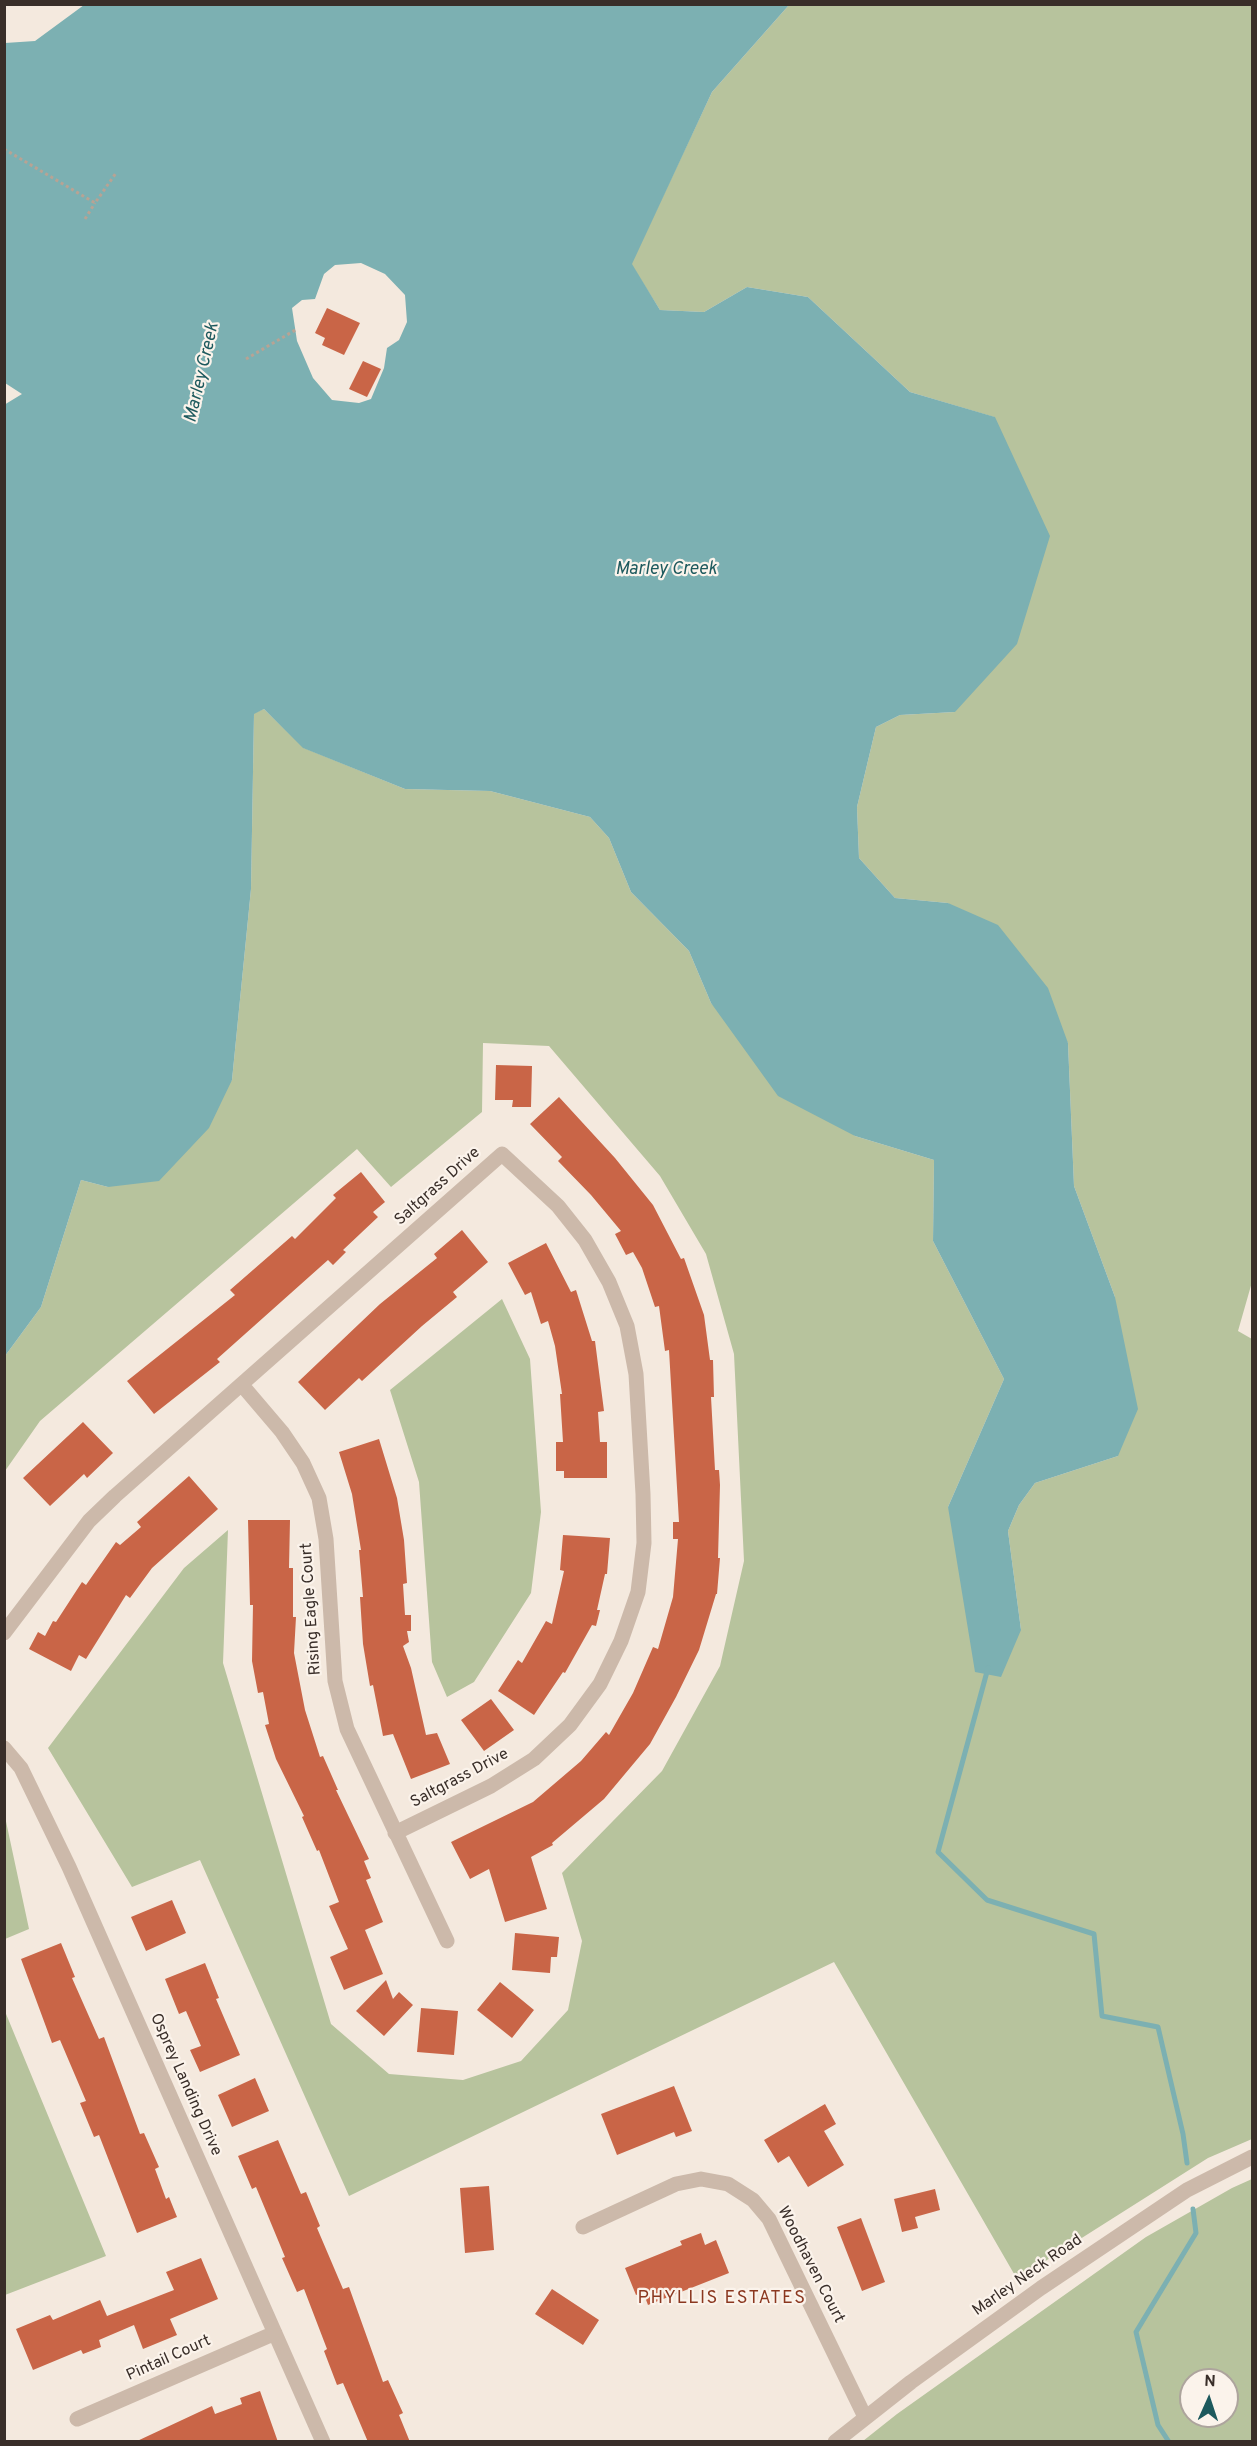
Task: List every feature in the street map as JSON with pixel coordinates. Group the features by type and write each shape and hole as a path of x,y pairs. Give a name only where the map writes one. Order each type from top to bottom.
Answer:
{"street":[{"name":"Saltgrass Drive","path":"4,1633 89,1521 502,1154 558,1206 585,1240 609,1282 627,1326 636,1374 644,1494 644,1543 638,1592 621,1641 600,1684 570,1725 534,1759 491,1786 395,1833"},
{"name":"Rising Eagle Court","path":"242,1384 282,1432 303,1463 319,1498 326,1539 335,1681 346,1729 447,1941"},
{"name":"Osprey Landing Drive","path":"4,1748 21,1768 69,1867 322,2442"},
{"name":"Marley Neck Road","path":"835,2442 865,2417 1041,2288 1153,2211 1187,2190 1252,2157"},
{"name":"Woodhaven Court","path":"584,2227 676,2184 701,2179 728,2184 753,2200 769,2219 865,2417"},
{"name":"Pintail Court","path":"77,2419 275,2333"}],"path":[{"path":"4,149 96,203"},
{"path":"85,219 116,173"},
{"path":"246,359 297,329"}],"green space":[{"path":"789,5 1252,5 1252,1282 1238,1331 1252,1339 1252,2139 1208,2158 1017,2279 834,1962 349,2196 200,1860 132,1887 48,1748 184,1568 228,1530 223,1663 331,2024 389,2074 463,2080 521,2061 568,2010 582,1941 562,1873 662,1771 720,1666 744,1561 734,1354 706,1254 660,1176 549,1046 483,1043 482,1112 391,1187 357,1149 40,1421 5,1471 5,1356 41,1307 81,1180 108,1187 232,1080 251,889 254,713 264,709 304,748 405,789 490,791 590,817 609,838 631,892 689,951 711,1003 855,1136 934,1160 933,1241 1004,1379 948,1507 1021,1630 1008,1531 1019,1505 1035,1483 1118,1456 1115,1297 1074,1186 1068,1043 948,903 895,898 859,858 857,807 876,727 900,715 955,712 994,417 910,392 808,297 747,287 704,312 660,310 631,264 712,92"},
{"path":"502,1299 530,1359 541,1512 531,1593 474,1682 447,1697 432,1662 419,1482 390,1390"},
{"path":"4,1812 29,1929 5,1939 4,1939"},
{"path":"4,2009 106,2256 5,2295 4,2295"},
{"path":"1252,2179 1252,2441 863,2441 897,2414 1146,2237"}],"water":[{"name":"Marley Creek","path":"84,5 789,5 712,92 632,264 660,310 704,312 747,287 808,297 910,392 995,417 1050,536 1017,644 955,712 900,715 876,727 857,807 859,858 895,898 948,903 998,925 1048,988 1068,1043 1074,1186 1115,1297 1138,1409 1118,1456 1035,1483 1019,1505 1008,1531 1021,1630 1001,1677 975,1672 948,1507 1004,1379 933,1241 934,1160 855,1136 778,1096 711,1003 689,951 631,892 609,838 590,817 490,791 405,789 303,748 264,709 254,714 251,889 232,1080 209,1128 159,1181 108,1187 81,1180 41,1307 5,1356 4,405 22,394 5,383 5,43 35,41","holes":["361,263 385,274 405,295 407,322 399,340 387,348 384,368 371,399 359,403 332,400 313,378 297,341 292,308 302,300 315,299 324,274 335,265"]}],"building":[{"path":"327,308 360,323 344,355 322,345 325,338 315,333"},
{"path":"363,361 381,369 367,397 349,389"},
{"path":"496,1065 532,1066 531,1107 512,1107 513,1100 495,1100"},
{"path":"559,1097 615,1158 653,1205 681,1259 684,1258 704,1315 710,1360 713,1360 714,1397 711,1397 715,1470 719,1470 720,1485 718,1558 720,1558 717,1594 699,1650 650,1744 604,1799 552,1843 553,1845 531,1857 547,1909 505,1922 489,1869 470,1879 451,1842 533,1802 581,1761 606,1732 609,1735 633,1693 653,1647 658,1649 673,1597 678,1539 673,1539 673,1522 679,1522 669,1350 665,1351 659,1306 655,1307 642,1268 633,1252 626,1255 615,1234 621,1231 558,1161 562,1157 530,1124"},
{"path":"361,1172 385,1202 373,1212 378,1217 343,1250 346,1252 333,1265 328,1260 217,1359 220,1362 154,1414 127,1381 235,1295 230,1290 292,1236 295,1239 336,1198 333,1195"},
{"path":"462,1230 488,1262 453,1292 457,1297 362,1381 359,1378 325,1410 298,1382 380,1304 437,1258 434,1254"},
{"path":"546,1243 571,1292 576,1290 592,1341 595,1341 604,1411 598,1412 600,1442 607,1442 607,1478 564,1478 564,1471 556,1471 556,1442 563,1442 560,1394 562,1394 555,1346 548,1321 541,1324 531,1292 525,1295 508,1263"},
{"path":"83,1422 113,1453 87,1478 84,1474 50,1506 23,1478"},
{"path":"379,1439 397,1498 404,1540 407,1583 403,1584 405,1615 411,1615 411,1631 407,1631 409,1642 403,1646 411,1668 426,1735 437,1733 450,1764 411,1779 393,1734 383,1736 373,1685 370,1686 363,1644 360,1597 363,1597 359,1550 361,1550 352,1494 339,1452"},
{"path":"189,1476 218,1509 152,1568 130,1598 126,1595 86,1659 79,1655 71,1671 29,1649 38,1632 45,1636 53,1621 56,1622 82,1582 86,1585 116,1542 120,1545 141,1527 137,1522"},
{"path":"248,1520 290,1520 289,1568 293,1568 293,1617 296,1617 294,1653 305,1710 320,1757 323,1756 338,1790 336,1790 369,1859 364,1861 371,1878 366,1880 383,1922 365,1930 383,1974 344,1990 330,1957 348,1949 329,1906 339,1902 319,1850 317,1851 302,1817 304,1816 276,1759 265,1725 269,1724 263,1692 258,1693 252,1661 253,1605 250,1605"},
{"path":"563,1535 610,1538 607,1574 605,1574 597,1610 600,1610 596,1626 592,1625 565,1673 563,1672 534,1715 498,1691 518,1660 522,1663 546,1621 552,1624 564,1571 560,1570"},
{"path":"491,1699 514,1730 484,1751 461,1720"},
{"path":"172,1900 186,1933 146,1951 131,1917"},
{"path":"515,1933 559,1937 557,1957 551,1957 550,1973 512,1970"},
{"path":"61,1943 75,1977 72,1978 99,2039 104,2037 140,2134 144,2133 159,2167 155,2169 166,2199 169,2197 177,2217 137,2233 99,2135 94,2137 80,2103 86,2101 60,2040 52,2043 21,1959"},
{"path":"205,1963 219,1998 216,1999 240,2055 200,2072 190,2050 201,2046 186,2011 179,2014 165,1979"},
{"path":"386,1980 393,1999 399,1992 413,2005 384,2036 356,2011"},
{"path":"500,1982 534,2010 512,2038 477,2010"},
{"path":"421,2008 458,2011 454,2055 417,2052"},
{"path":"255,2078 269,2111 232,2127 218,2095"},
{"path":"674,2086 692,2131 676,2137 674,2132 617,2155 601,2114"},
{"path":"825,2104 836,2124 824,2131 844,2165 808,2187 789,2156 778,2163 764,2140"},
{"path":"278,2140 301,2194 306,2192 320,2226 317,2228 343,2289 349,2287 383,2382 388,2380 403,2413 399,2415 410,2442 368,2442 343,2383 337,2385 324,2351 327,2349 304,2289 297,2292 256,2187 252,2189 238,2156"},
{"path":"489,2186 494,2250 465,2253 460,2188"},
{"path":"935,2189 940,2210 915,2217 918,2228 902,2232 894,2199"},
{"path":"861,2218 885,2282 862,2291 837,2227"},
{"path":"701,2233 705,2245 716,2240 729,2273 648,2305 643,2292 636,2295 625,2268 682,2245 680,2241"},
{"path":"201,2258 218,2299 170,2319 177,2335 143,2349 134,2325 99,2340 101,2347 83,2354 81,2350 33,2370 16,2329 50,2315 53,2320 100,2300 107,2316 174,2290 166,2272"},
{"path":"552,2289 599,2320 583,2345 535,2314"},
{"path":"260,2391 278,2442 135,2442 212,2406 215,2414 242,2404 240,2398"}],"waterway":[{"path":"988,1668 938,1852 987,1900 1094,1934 1102,2016 1158,2027 1183,2134 1187,2163"},
{"path":"1169,2442 1158,2425 1136,2332 1196,2233 1193,2209"}],"district":[{"name":"PHYLLIS ESTATES","path":"722,2299"}]}
